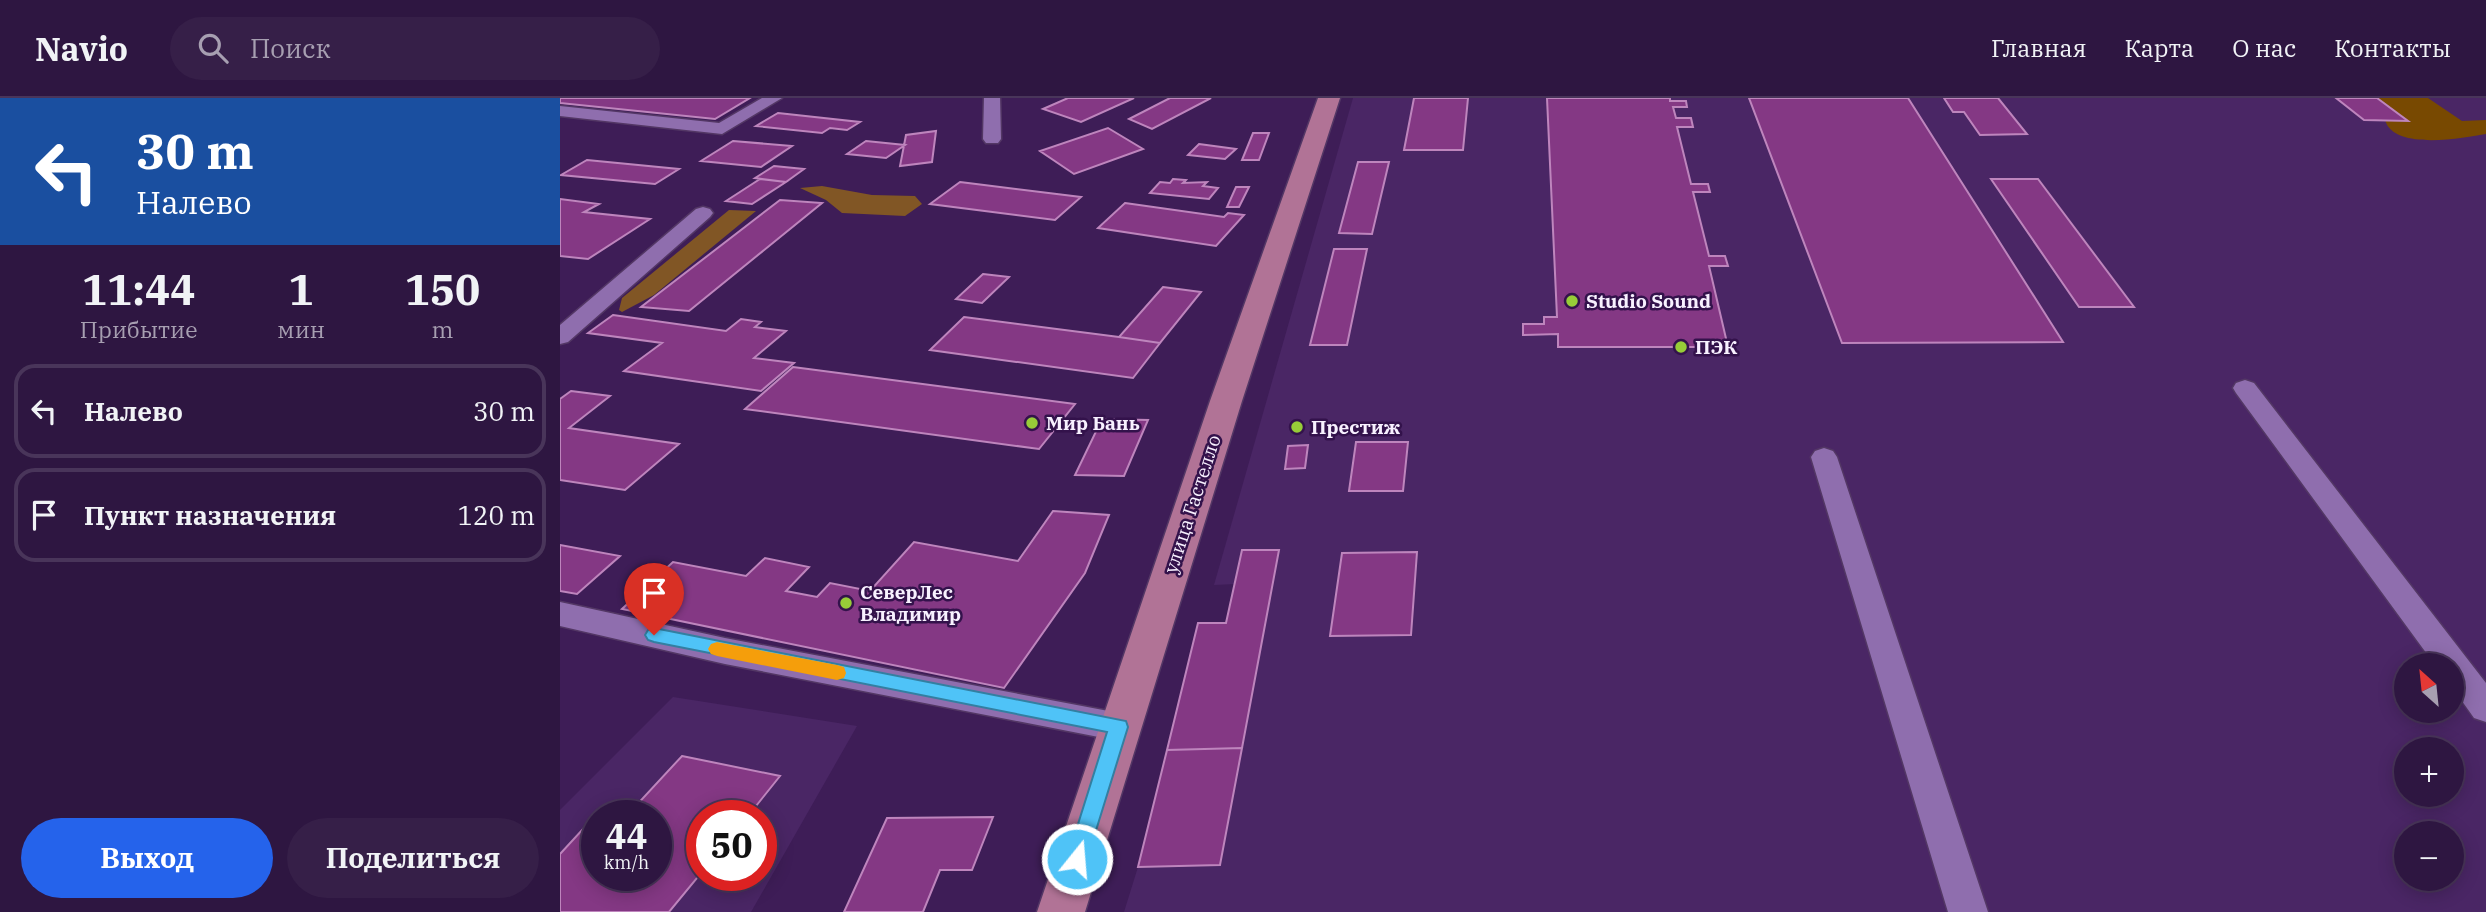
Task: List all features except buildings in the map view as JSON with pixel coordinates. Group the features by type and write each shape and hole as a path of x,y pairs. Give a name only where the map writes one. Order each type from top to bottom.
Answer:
{"main road":[{"name":"улица Гастелло","path":"1061,912 1119,727 1329,98"}],"lane":[{"path":"560,111 722,129 774,98"},
{"path":"992,98 992,139"},
{"path":"560,337 703,212"},
{"path":"2245,388 2486,708"},
{"path":"1824,457 1968,912"},
{"path":"560,614 725,651 1119,727"}],"shaded area":[{"path":"1353,98 2486,98 2486,912 1124,912 1138,867 1220,865 1279,550 1243,550 1235,584 1214,585"},
{"path":"2377,98 2428,98 2462,121 2486,120 2486,134 2446,140 2401,136 2391,130 2385,120 2406,120"},
{"path":"822,186 872,195 915,196 922,204 905,216 842,213 826,200 800,188"},
{"path":"729,210 756,211 654,295 622,312 619,310 622,298"},
{"path":"673,697 857,726 777,866 777,800 686,800 686,891 763,891 751,912 560,912 560,810"}],"slow traffic":[{"path":"717,649 837,673"}],"place":[{"name":"Studio Sound","path":"1572,301"},
{"name":"ПЭК","path":"1681,347"},
{"name":"Мир Бань","path":"1032,423"},
{"name":"Престиж","path":"1297,427"},
{"name":"СеверЛес Владимир","path":"846,603"}],"route":[{"path":"654,635 1119,727 1077,859"}]}
